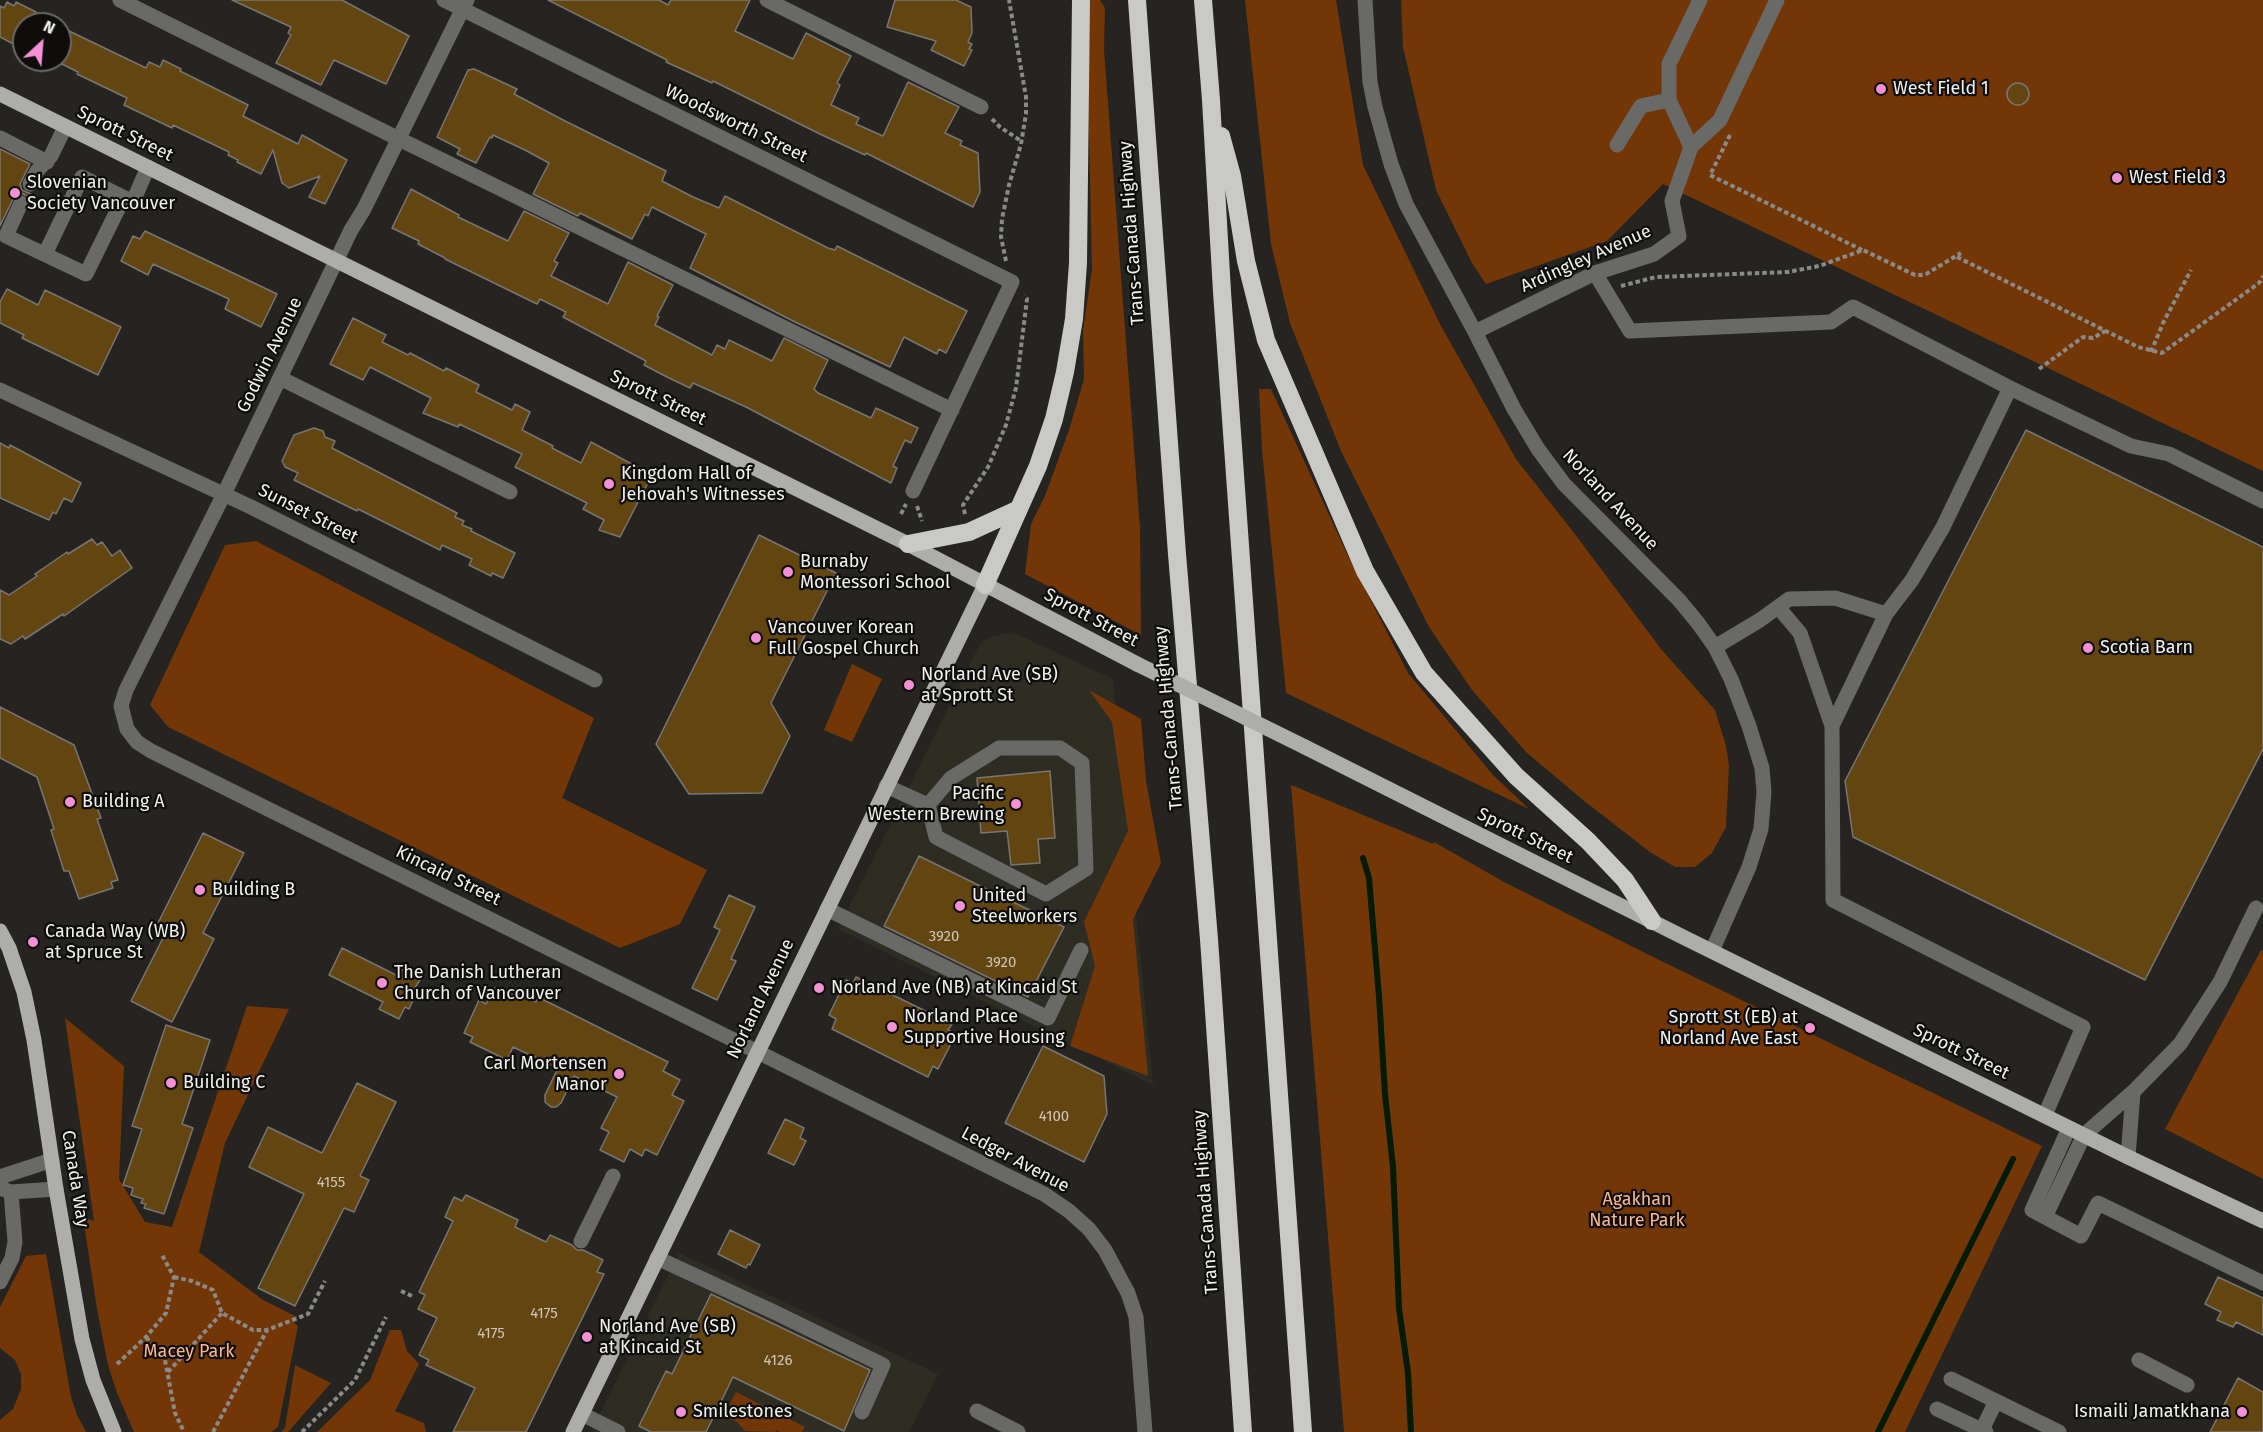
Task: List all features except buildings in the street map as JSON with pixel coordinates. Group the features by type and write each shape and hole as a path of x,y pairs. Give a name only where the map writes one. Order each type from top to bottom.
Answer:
{"highway":[{"path":"985,585 1038,466 1054,419 1074,319 1078,251 1081,0"},
{"name":"Trans-Canada Highway","path":"1137,0 1177,554 1209,939 1243,1432"},
{"path":"1203,0 1303,1432"},
{"path":"1211,100 1232,176 1246,261 1266,340 1365,571 1424,674 1516,776 1588,841 1626,880 1652,921"},
{"path":"908,544 969,532 1017,510"}],"main road":[{"name":"Sprott Street","path":"0,94 908,544 1137,664 1712,951 2069,1128 2263,1221"},
{"name":"Norland Avenue","path":"573,1432 985,585"},
{"name":"Canada Way","path":"0,931 9,948 26,1002 34,1040 51,1160 82,1340 93,1380 114,1432"}],"street":[{"path":"120,0 952,410"},
{"name":"Woodsworth Street","path":"444,0 465,5 1012,282"},
{"path":"767,0 981,107"},
{"name":"Norland Avenue","path":"1365,0 1371,82 1375,106 1391,164 1406,204 1514,409 1564,484 1679,600 1715,647 1731,679 1749,726 1762,768 1764,792 1761,829 1756,848 1712,951"},
{"path":"1700,0 1670,64 1669,100 1691,147 1720,120 1777,0"},
{"name":"Godwin Avenue","path":"127,729 122,714 123,698 351,230 364,209 465,5"},
{"path":"1617,145 1641,106 1669,100"},
{"path":"30,184 37,171 51,156 65,126"},
{"path":"0,138 46,162"},
{"name":"Ardingley Avenue","path":"1475,332 1595,273 1654,254 1679,236 1672,201 1691,147"},
{"path":"21,203 6,236 86,274 120,205 135,197 148,167"},
{"path":"45,254 82,177 129,200"},
{"path":"1595,273 1630,331 1831,322 1853,307 2010,388 2132,446 2169,454 2263,501"},
{"path":"913,491 1012,282"},
{"path":"280,378 510,492"},
{"path":"1832,726 1886,614 1912,580 1943,527 2010,388"},
{"name":"Sunset Street","path":"0,390 224,494 595,680"},
{"path":"1715,647 1789,599 1834,598 1886,614"},
{"path":"1778,607 1800,633 1832,726 1833,900 2083,1027 2045,1116"},
{"name":"Kincaid Street","path":"127,729 137,742 151,751 757,1052"},
{"path":"999,748 1060,748 1082,763 1086,869 1046,894 936,837 928,805 951,778 999,748"},
{"path":"886,786 928,805"},
{"path":"2038,1213 2084,1135 2133,1092 2180,1044 2220,982 2256,908"},
{"path":"827,909 1048,1018 1081,950"},
{"name":"Ledger Avenue","path":"757,1052 1044,1194 1069,1211 1089,1229 1119,1272 1136,1317 1145,1432"},
{"path":"2128,1156 2133,1092"},
{"path":"2038,1213 2069,1128"},
{"path":"0,1177 51,1160"},
{"path":"581,1241 613,1176"},
{"path":"0,1282 12,1258 15,1242 5,1190 56,1189"},
{"path":"2038,1213 2081,1236 2098,1203 2263,1283"},
{"path":"657,1258 883,1365 862,1412"},
{"path":"2139,1360 2187,1385"},
{"path":"1951,1379 2059,1432"},
{"path":"1937,1409 1984,1431 1996,1401"},
{"path":"977,1411 1018,1432"},
{"path":"582,1414 618,1432"}],"path":[{"path":"966,521 963,505 993,456 1006,425 1016,388 1027,299 1012,282 1001,237 1005,201 1022,142 1026,114 1026,97 1009,0"},
{"path":"981,107 1000,127 1022,142"},
{"path":"1720,120 1734,127 1710,175 1915,275 1926,274 1959,255 2105,331 2151,352 2162,353 2259,283 2263,276"},
{"path":"1606,290 1656,277 1788,272 1819,266 1863,250"},
{"path":"2151,352 2163,323 2191,270"},
{"path":"2039,369 2083,337 2093,338 2105,331"},
{"path":"117,1364 146,1337 166,1313 174,1277 162,1255"},
{"path":"174,1277 192,1281 213,1290 222,1313 253,1330 267,1330 308,1314 325,1281"},
{"path":"401,1291 412,1296"},
{"path":"167,1373 222,1313"},
{"path":"302,1432 355,1380 386,1317"},
{"path":"213,1432 267,1330"},
{"path":"146,1337 165,1360 175,1413 184,1432"}],"shaded area":[{"path":"1012,632 1113,679 1153,1085 838,929 978,648 983,641 993,636"},
{"path":"679,1253 938,1374 909,1432 591,1432"}],"green space":[{"path":"1086,0 1100,0 1105,8 1104,50 1140,528 1141,635 1025,574 1031,524 1045,496 1069,430 1084,379 1083,330 1092,270"},
{"path":"1245,0 1336,0 1363,165 1441,326 1516,459 1661,649 1715,710 1726,746 1729,766 1726,827 1712,853 1695,867 1675,867 1650,852 1526,752 1472,690 1429,627 1341,451 1290,323 1271,244"},
{"path":"1401,0 2263,0 2263,471 1663,184 1607,241 1486,284 1472,263 1436,190 1403,47"},
{"path":"1259,389 1271,389 1348,556 1408,673 1493,775 1529,809 1286,693 1262,450"},
{"path":"256,541 594,718 562,798 707,870 680,924 620,948 168,727 150,705 225,545"},
{"path":"852,664 882,679 852,742 824,730"},
{"path":"1089,690 1141,719 1146,781 1161,863 1133,919 1148,1076 1070,1046 1095,966 1084,922 1128,831 1112,722"},
{"name":"Agakhan Nature Park","path":"1291,785 1433,844 1434,842 1504,882 1649,955 2042,1146 1905,1432 1344,1432"},
{"path":"2261,950 2263,951 2263,1179 2165,1129"},
{"name":"Macey Park","path":"247,1006 289,1009 225,1143 199,1252 263,1300 297,1317 294,1323 298,1326 278,1427 271,1432 134,1432 108,1365 97,1309 83,1217 94,1221 65,1018 124,1066 119,1179 145,1222 172,1227"},
{"path":"46,1254 71,1397 86,1432 0,1432 0,1420 13,1409 21,1389 21,1374 15,1360 0,1348 0,1307 26,1256"},
{"path":"390,1330 401,1330 407,1351 419,1364 395,1411 424,1423 426,1432 317,1432 370,1380"},
{"path":"295,1365 331,1383 288,1432 281,1432 285,1428"},
{"path":"736,1392 805,1427 802,1432 745,1431 737,1422 724,1416"}],"waterway":[{"path":"1363,858 1369,878 1379,996 1385,1094 1393,1167 1399,1308 1408,1373 1411,1432"},
{"path":"1878,1432 2013,1159"}],"place":[{"name":"West Field 1","path":"1881,89"},
{"name":"West Field 3","path":"2117,178"},
{"name":"Slovenian Society Vancouver","path":"15,193"},
{"name":"Kingdom Hall of Jehovah's Witnesses","path":"609,484"},
{"name":"Burnaby Montessori School","path":"788,572"},
{"name":"Vancouver Korean Full Gospel Church","path":"756,638"},
{"name":"Scotia Barn","path":"2088,648"},
{"name":"Norland Ave (SB) at Sprott St","path":"909,685"},
{"name":"Building A","path":"70,802"},
{"name":"Pacific Western Brewing","path":"1016,804"},
{"name":"Building B","path":"200,890"},
{"name":"United Steelworkers","path":"960,906"},
{"name":"Canada Way (WB) at Spruce St","path":"33,942"},
{"name":"The Danish Lutheran Church of Vancouver","path":"382,983"},
{"name":"Norland Ave (NB) at Kincaid St","path":"819,988"},
{"name":"Norland Place Supportive Housing","path":"892,1027"},
{"name":"Sprott St (EB) at Norland Ave East","path":"1810,1028"},
{"name":"Carl Mortensen Manor","path":"619,1074"},
{"name":"Building C","path":"171,1083"},
{"name":"Norland Ave (SB) at Kincaid St","path":"587,1337"},
{"name":"Smilestones","path":"681,1412"},
{"name":"Ismaili Jamatkhana","path":"2242,1412"}]}
